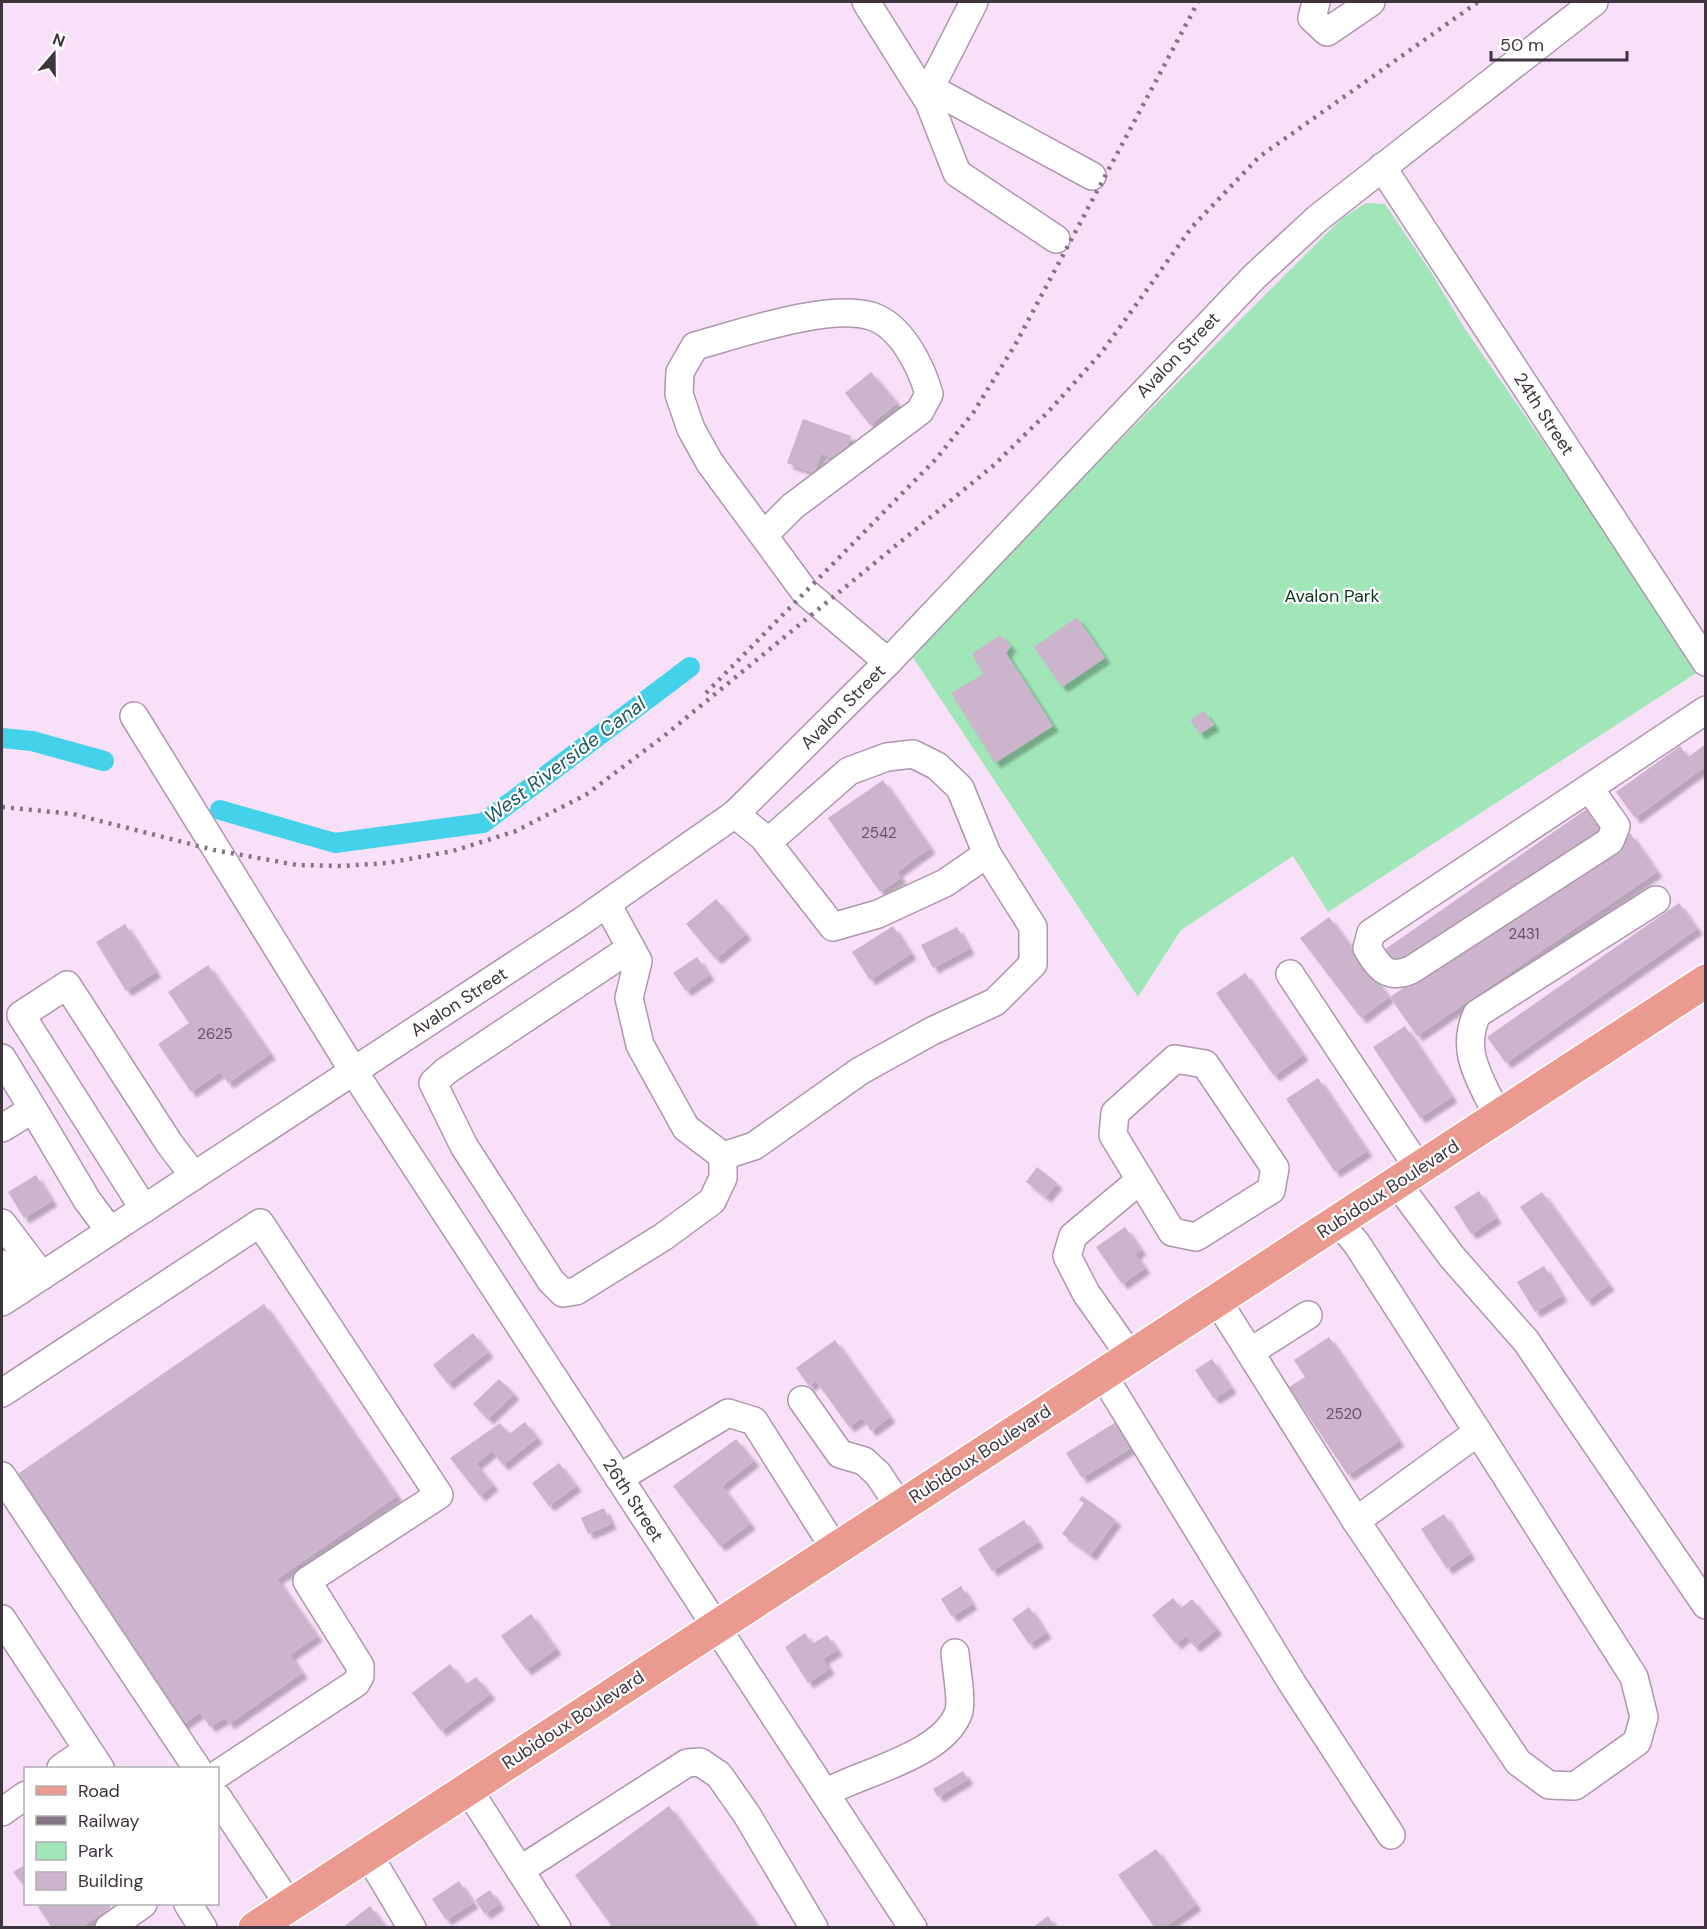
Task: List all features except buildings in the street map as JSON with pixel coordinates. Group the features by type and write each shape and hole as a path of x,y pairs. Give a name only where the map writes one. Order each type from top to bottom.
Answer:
{"main road":[{"name":"Rubidoux Boulevard","path":"255,1928 1706,981"}],"street":[{"path":"867,2 928,92 957,173 1056,239"},
{"path":"928,92 974,2"},
{"path":"1316,2 1312,18 1327,32 1371,2"},
{"name":"Avalon Street","path":"10,1296 607,904 735,814 888,662 1254,277 1318,218 1594,2"},
{"path":"928,92 1092,176"},
{"name":"24th Street","path":"1382,167 1706,662"},
{"path":"764,536 793,506 920,411 929,394 924,378 897,332 871,316 833,314 778,323 695,346 680,372 679,394 691,429 710,463 805,592 888,662"},
{"path":"1590,789 1616,826 1610,841 1411,970 1400,975 1389,975 1380,969 1367,948 1371,933 1706,710"},
{"name":"26th Street","path":"134,716 354,1072 913,1928"},
{"path":"723,1156 754,1146 860,1071 932,1031 995,1002 1033,964 1032,927 987,854 960,788 937,766 913,754 887,757 849,771 768,842"},
{"path":"735,814 768,842 833,927 878,914 945,883 987,854"},
{"path":"1498,1117 1470,1052 1470,1028 1477,1014 1656,900"},
{"path":"607,904 638,961 629,998 640,1045 686,1128 723,1156"},
{"path":"631,948 446,1071 433,1083 464,1146 551,1281 563,1293 576,1291 663,1238 712,1201 723,1178 723,1156"},
{"path":"1290,974 1408,1176 1452,1257 1526,1341 1706,1605"},
{"path":"144,1209 21,1015 67,985 169,1143 194,1176"},
{"path":"2,1058 87,1200 110,1231"},
{"path":"1175,1059 1205,1064 1275,1168 1271,1190 1196,1238 1172,1232 1140,1181 1113,1135 1115,1113 1175,1059"},
{"path":"2,1128 33,1109"},
{"path":"1131,1357 1086,1293 1068,1256 1073,1236 1140,1181"},
{"path":"1217,1300 1356,1521 1518,1762 1549,1785 1575,1786 1637,1742 1644,1717 1634,1677 1357,1244 1338,1221"},
{"path":"2,1223 42,1276"},
{"path":"2,1393 260,1223 439,1495 307,1581 360,1666 360,1676 356,1683 219,1773"},
{"path":"2,1264 10,1296"},
{"path":"1250,1352 1308,1315"},
{"path":"1103,1375 1292,1683 1391,1835"},
{"path":"802,1400 840,1454 864,1461 878,1474 900,1507"},
{"path":"619,1478 728,1413 754,1421 835,1549"},
{"path":"1356,1521 1478,1432"},
{"path":"2,1476 196,1767"},
{"path":"2,1619 94,1759 65,1767"},
{"path":"825,1792 850,1779 911,1756 945,1734 959,1712 955,1653"},
{"path":"520,1870 687,1763 700,1762 719,1774 747,1815 814,1928"},
{"path":"468,1789 557,1928"},
{"path":"2,1812 24,1796"},
{"path":"219,1800 289,1905"},
{"path":"368,1854 412,1928"},
{"path":"109,1928 142,1905"},
{"path":"189,1905 204,1928"}],"green space":[{"name":"Avalon Park","path":"1366,203 1385,204 1429,269 1465,329 1701,670 1328,912 1293,856 1181,930 1138,997 912,656 1094,466 1341,219"}],"waterway":[{"name":"West Riverside Canal","path":"220,810 335,843 483,823 690,667"},
{"name":"West Riverside Canal","path":"2,738 32,741 104,761"}],"railway":[{"path":"706,693 936,459 973,413 1015,345 1198,2"},
{"path":"2,807 73,814 214,850 297,865 342,866 387,863 453,851 516,831 587,794 664,736 994,465 1049,411 1102,352 1192,227 1259,157 1478,2"}]}
